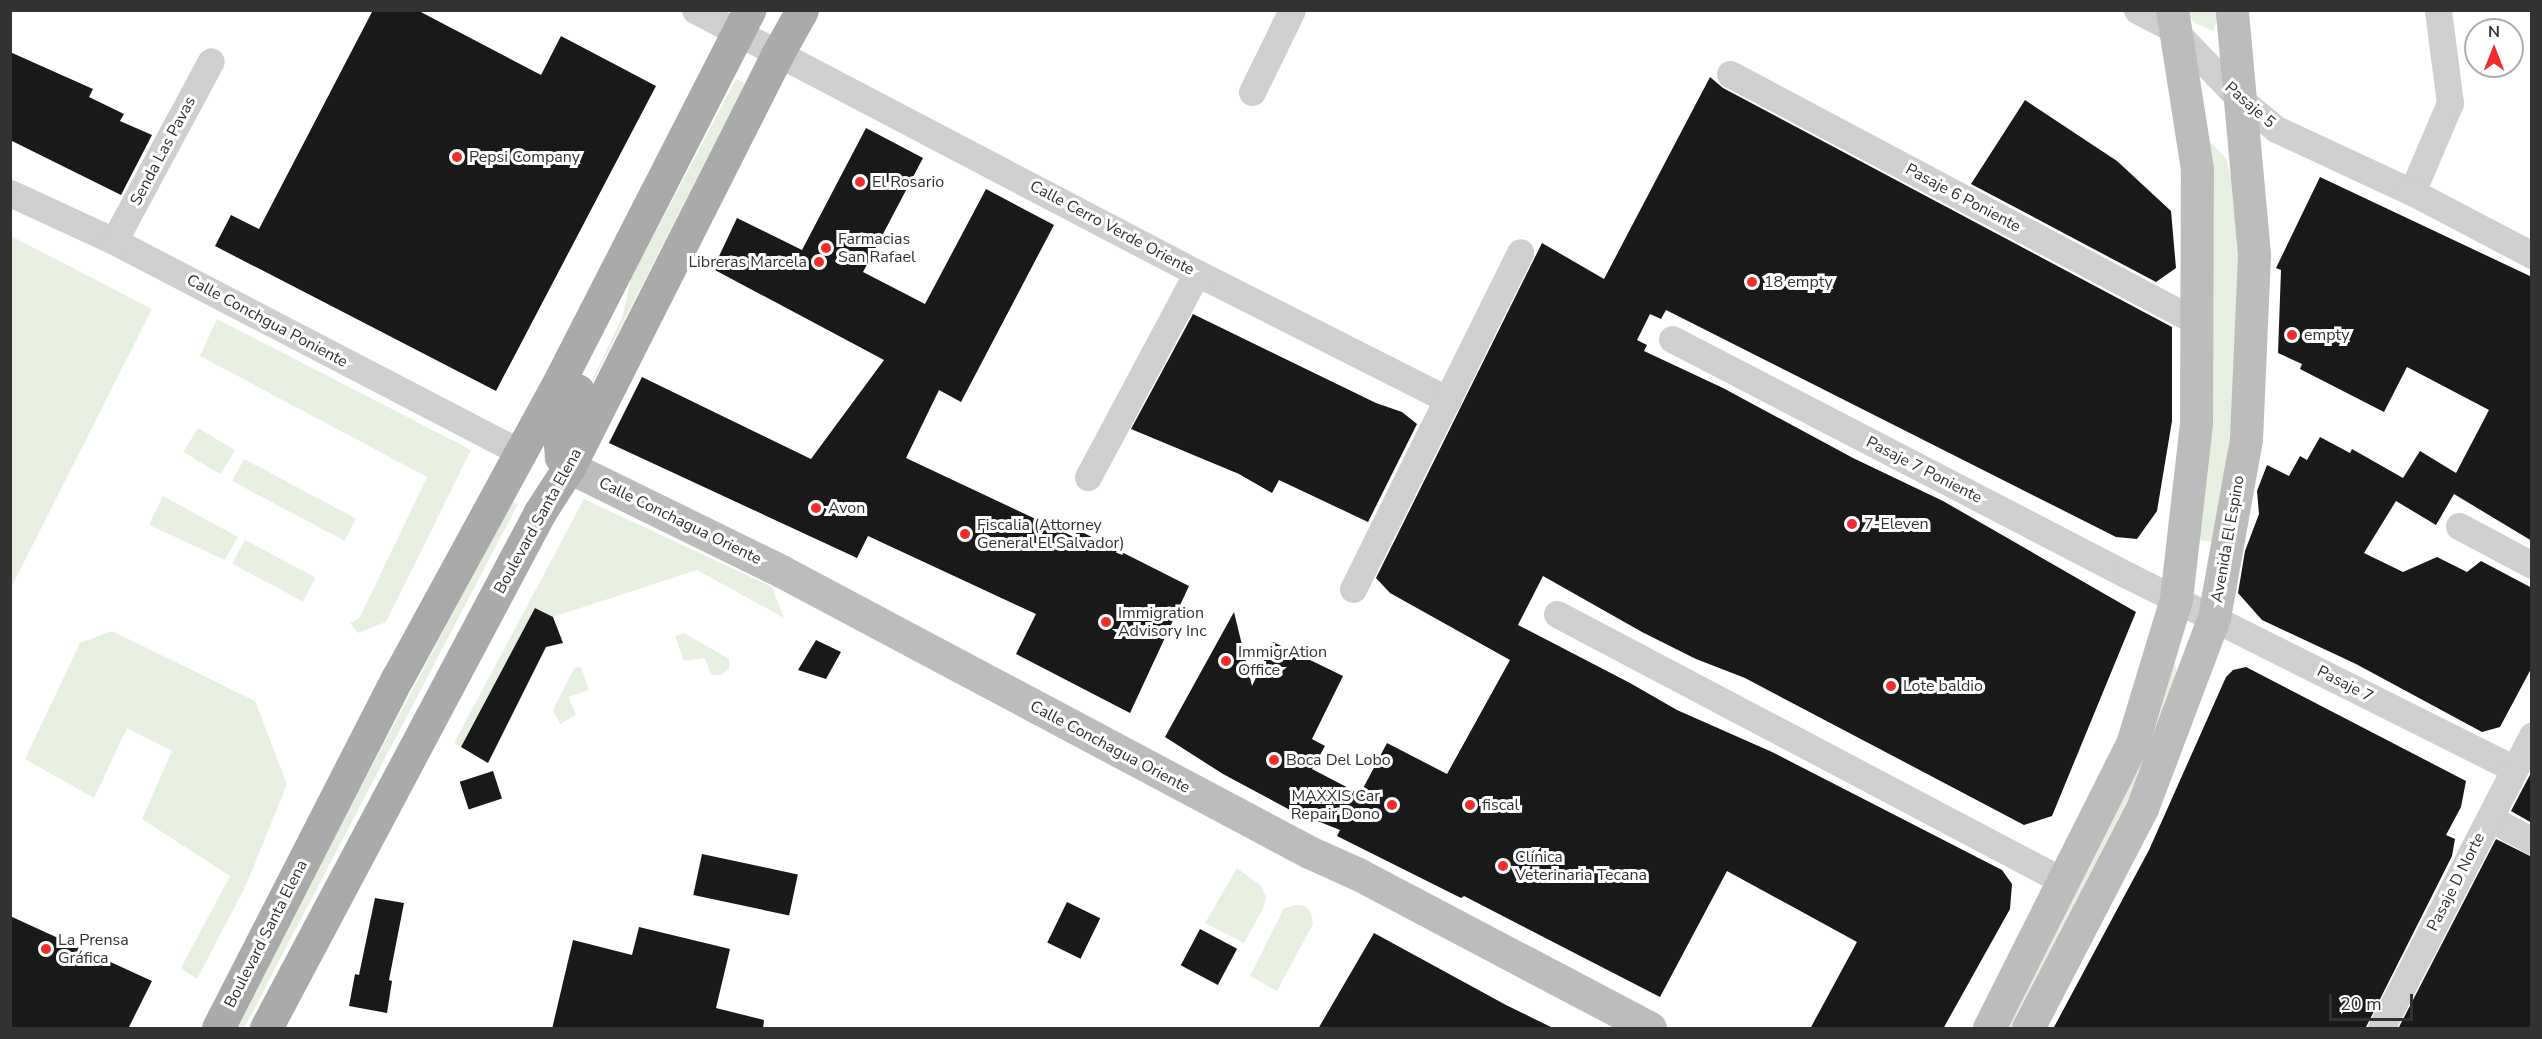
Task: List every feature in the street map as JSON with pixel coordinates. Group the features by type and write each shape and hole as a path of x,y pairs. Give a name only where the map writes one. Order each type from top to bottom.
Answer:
{"main road":[{"name":"Boulevard Santa Elena","path":"266,1029 540,512 569,467 777,55 802,10"},
{"name":"Avenida El Espino","path":"2028,1029 2142,808 2214,617 2246,439 2254,254 2232,10"},
{"path":"1989,1029 2132,744 2176,599 2196,423 2197,169 2173,20"},
{"name":"Boulevard Santa Elena","path":"218,1029 398,677 521,453 743,22"},
{"path":"569,467 561,457 560,424 615,316 621,285 618,266"},
{"path":"474,637 478,601 485,582 537,489 537,465 521,453"},
{"name":"Calle Conchagua Oriente","path":"569,467 781,571 1309,852 1359,874 1650,1029"}],"street":[{"name":"Calle Cerro Verde Oriente","path":"694,10 743,22 777,55 1197,273 1448,400"},
{"path":"1252,92 1293,10"},
{"name":"Pasaje 5","path":"2137,10 2173,20 2240,99 2277,129 2412,192 2532,255"},
{"path":"2412,192 2450,103 2438,10"},
{"name":"Senda Las Pavas","path":"114,241 211,61"},
{"name":"Pasaje 6 Poniente","path":"1730,74 2197,322"},
{"name":"Calle Conchgua Poniente","path":"10,193 114,241 521,453"},
{"path":"1353,589 1520,252"},
{"path":"1088,477 1197,273"},
{"name":"Pasaje 7 Poniente","path":"1672,339 2176,599"},
{"path":"2459,526 2532,565"},
{"name":"Pasaje 7","path":"2176,599 2514,769"},
{"path":"1557,615 2063,880"},
{"name":"Pasaje D Norte","path":"2381,1029 2532,736"},
{"path":"2490,818 2532,841"}],"green space":[{"path":"2184,11 2217,11 2213,31 2195,23"},
{"path":"736,79 745,83 578,411 623,315 631,279"},
{"path":"2211,143 2226,158 2235,195 2241,257 2239,369 2216,542 2186,539 2204,150"},
{"path":"11,236 152,309 11,588"},
{"path":"217,319 471,450 386,622 358,633 350,623 359,619 427,477 200,356"},
{"path":"198,428 235,450 220,474 184,452"},
{"path":"244,459 356,519 344,541 232,481"},
{"path":"163,496 238,537 225,560 149,525"},
{"path":"584,499 772,587 784,618 697,570 553,617 535,608 461,747 454,743"},
{"path":"512,501 518,504 244,1028 234,1028"},
{"path":"245,540 316,578 303,601 232,564"},
{"path":"112,631 255,701 287,784 246,885 197,979 181,968 230,876 142,819 172,751 127,728 94,798 25,759 80,643"},
{"path":"684,633 729,659 729,669 721,675 711,675 705,658 684,661 675,636"},
{"path":"2167,664 2175,664 2177,672 2160,736 2012,1028 1998,1028"},
{"path":"581,667 589,690 568,697 576,715 560,724 553,710 574,668"},
{"path":"1237,868 1261,886 1266,897 1264,907 1244,943 1205,923"},
{"path":"1305,906 1311,912 1313,924 1277,991 1250,976 1284,908"}],"building":[{"name":"Pepsi Company","path":"373,10 417,10 541,75 561,36 656,86 496,391 215,246 231,215 259,229"},
{"path":"10,52 93,89 89,97 124,114 120,121 152,135 121,195 10,140"},
{"path":"1710,77 1723,88 2172,327 2172,421 2157,511 2137,539 2116,537 1666,310 1661,319 1650,314 1637,340 1647,345 1644,351 1723,388 1853,458 1943,501 2136,612 2052,816 2024,825 1745,678 1696,659 1642,632 1543,576 1518,625 1677,710 1772,752 2002,870 2012,884 2010,909 1943,1029 1810,1029 1857,942 1727,871 1660,997 1464,896 1461,898 1337,836 1340,830 1290,810 1223,774 1165,737 1234,612 1252,686 1273,642 1343,676 1312,739 1325,746 1312,769 1360,794 1387,743 1447,774 1510,660 1390,593 1376,578 1542,243 1604,279"},
{"path":"2025,100 2117,161 2171,211 2176,268 2156,282 1971,184"},
{"path":"866,128 923,158 863,272 925,304 986,189 1054,225 961,402 939,390 906,458 1074,537 1078,530 1189,586 1130,713 1016,654 1036,614 868,536 857,558 609,443 642,377 811,459 884,360 713,269 737,218 802,250"},
{"path":"2320,177 2532,277 2532,541 2454,494 2436,525 2396,501 2364,553 2403,572 2437,557 2467,572 2481,561 2532,588 2532,667 2500,727 2482,732 2356,664 2262,620 2238,593 2245,551 2259,514 2257,491 2267,465 2289,476 2300,456 2307,460 2320,437 2350,453 2352,449 2403,478 2420,451 2456,473 2489,410 2407,367 2384,412 2300,369 2302,364 2278,353 2281,270 2276,268"},
{"path":"1193,314 1376,403 1402,412 1417,424 1368,522 1279,480 1272,493 1239,474 1131,429"},
{"path":"535,608 553,617 563,643 546,647 488,763 461,747"},
{"path":"816,640 841,652 826,679 798,670"},
{"path":"2246,667 2466,781 2461,807 2446,835 2455,839 2452,856 2365,1029 2053,1029 2149,850 2226,677 2233,670"},
{"path":"493,771 502,799 469,809 460,782"},
{"path":"2532,771 2532,823 2511,811"},
{"path":"2496,839 2532,857 2532,1029 2398,1029"},
{"path":"702,854 798,874 789,915 693,895"},
{"path":"375,898 404,903 389,980 392,981 387,1013 349,1006 355,974 359,975"},
{"path":"1067,902 1100,918 1081,959 1047,942"},
{"name":"La Prensa Gráfica","path":"10,916 152,981 128,1029 10,1029"},
{"path":"639,927 730,949 716,1008 764,1020 763,1029 552,1029 573,940 632,955"},
{"path":"1200,929 1237,949 1218,985 1181,965"},
{"path":"1374,933 1506,1005 1555,1029 1318,1029"}],"place":[{"name":"Pepsi Company","path":"457,157"},
{"name":"El Rosario","path":"860,182"},
{"name":"Farmacias San Rafael","path":"826,248"},
{"name":"Libreras Marcela","path":"819,262"},
{"name":"18 empty","path":"1752,282"},
{"name":"empty","path":"2292,335"},
{"name":"Avon","path":"816,508"},
{"name":"7-Eleven","path":"1852,524"},
{"name":"Fiscalia (Attorney General El Salvador)","path":"965,534"},
{"name":"Immigration Advisory Inc","path":"1106,622"},
{"name":"ImmigrAtion Office","path":"1226,661"},
{"name":"Lote baldio","path":"1891,686"},
{"name":"Boca Del Lobo","path":"1274,760"},
{"name":"MAXXIS Car Repair Dono","path":"1392,805"},
{"name":"fiscal","path":"1470,805"},
{"name":"Clínica Veterinaria Tecana","path":"1503,866"},
{"name":"La Prensa Gráfica","path":"46,949"}]}
